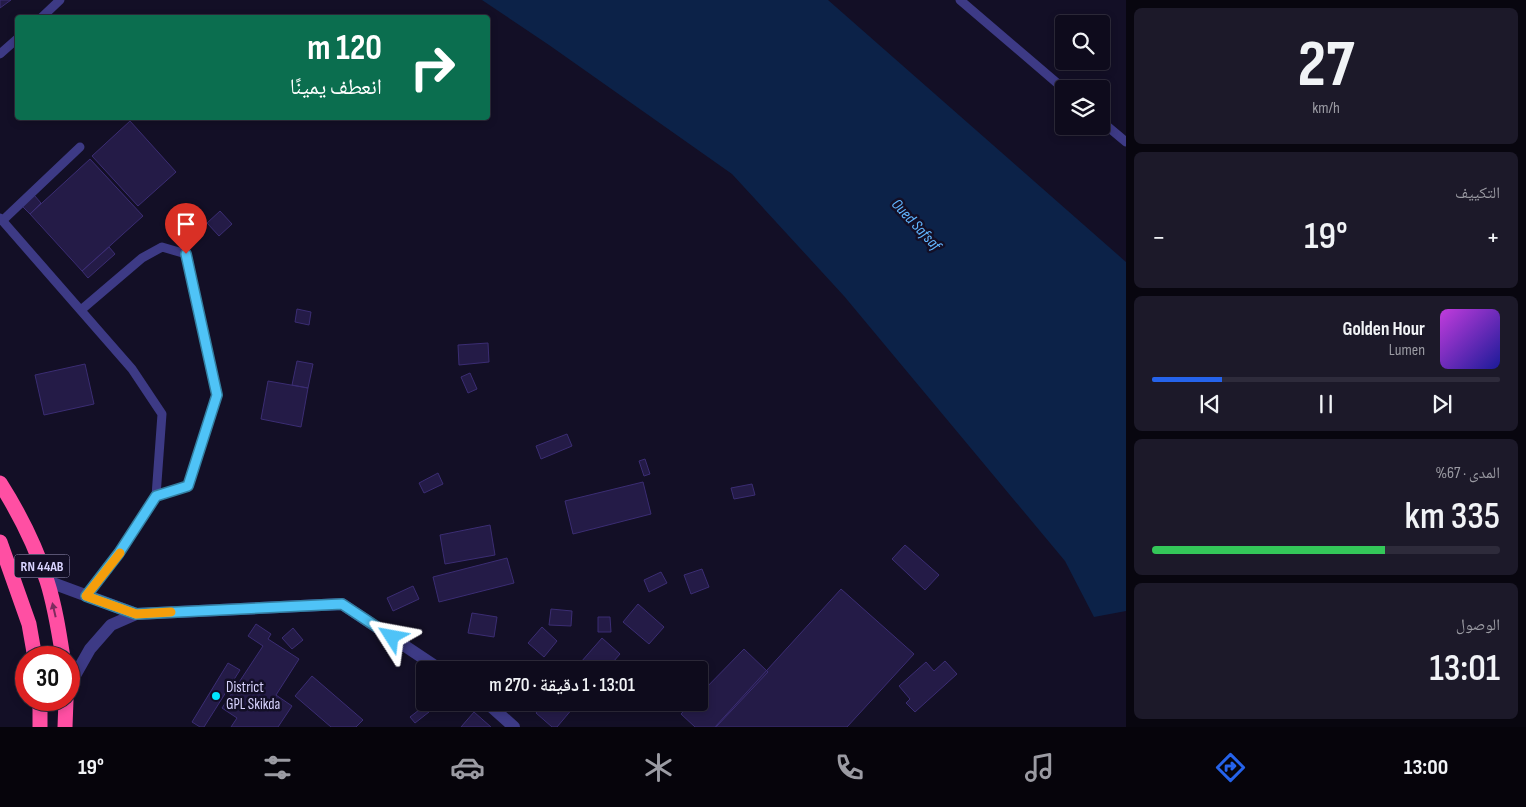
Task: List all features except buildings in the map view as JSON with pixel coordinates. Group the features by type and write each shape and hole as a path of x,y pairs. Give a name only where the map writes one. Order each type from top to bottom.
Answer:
{"highway":[{"name":"RN 44AB","path":"0,483 28,534 47,581 61,646"},
{"name":"RN 44AB","path":"0,542 30,624 33,646"},
{"path":"40,711 40,727"},
{"path":"66,711 66,727"}],"street":[{"path":"47,581 136,614"},
{"path":"80,667 90,649 111,625 136,614 342,604 428,661"},
{"path":"496,711 514,727"}],"lane":[{"path":"43,15 60,0"},
{"path":"960,0 1055,81"},
{"path":"0,54 15,41"},
{"path":"1110,129 1126,142"},
{"path":"80,147 1,220 132,369 162,414 156,496 119,553 86,596"},
{"path":"81,310 142,258 162,247 186,254 217,395 188,486 156,496"}],"water":[{"name":"Oued Safsaf","path":"482,0 828,0 1126,262 1126,611 1094,617 1065,561 844,296 732,174"}],"slow traffic":[{"path":"120,553 86,596 136,614 171,612"}],"place":[{"name":"District GPL Skikda","path":"216,696"}],"route":[{"path":"186,254 217,395 188,486 156,496 119,553 86,596 136,614 342,604 392,637"}]}
